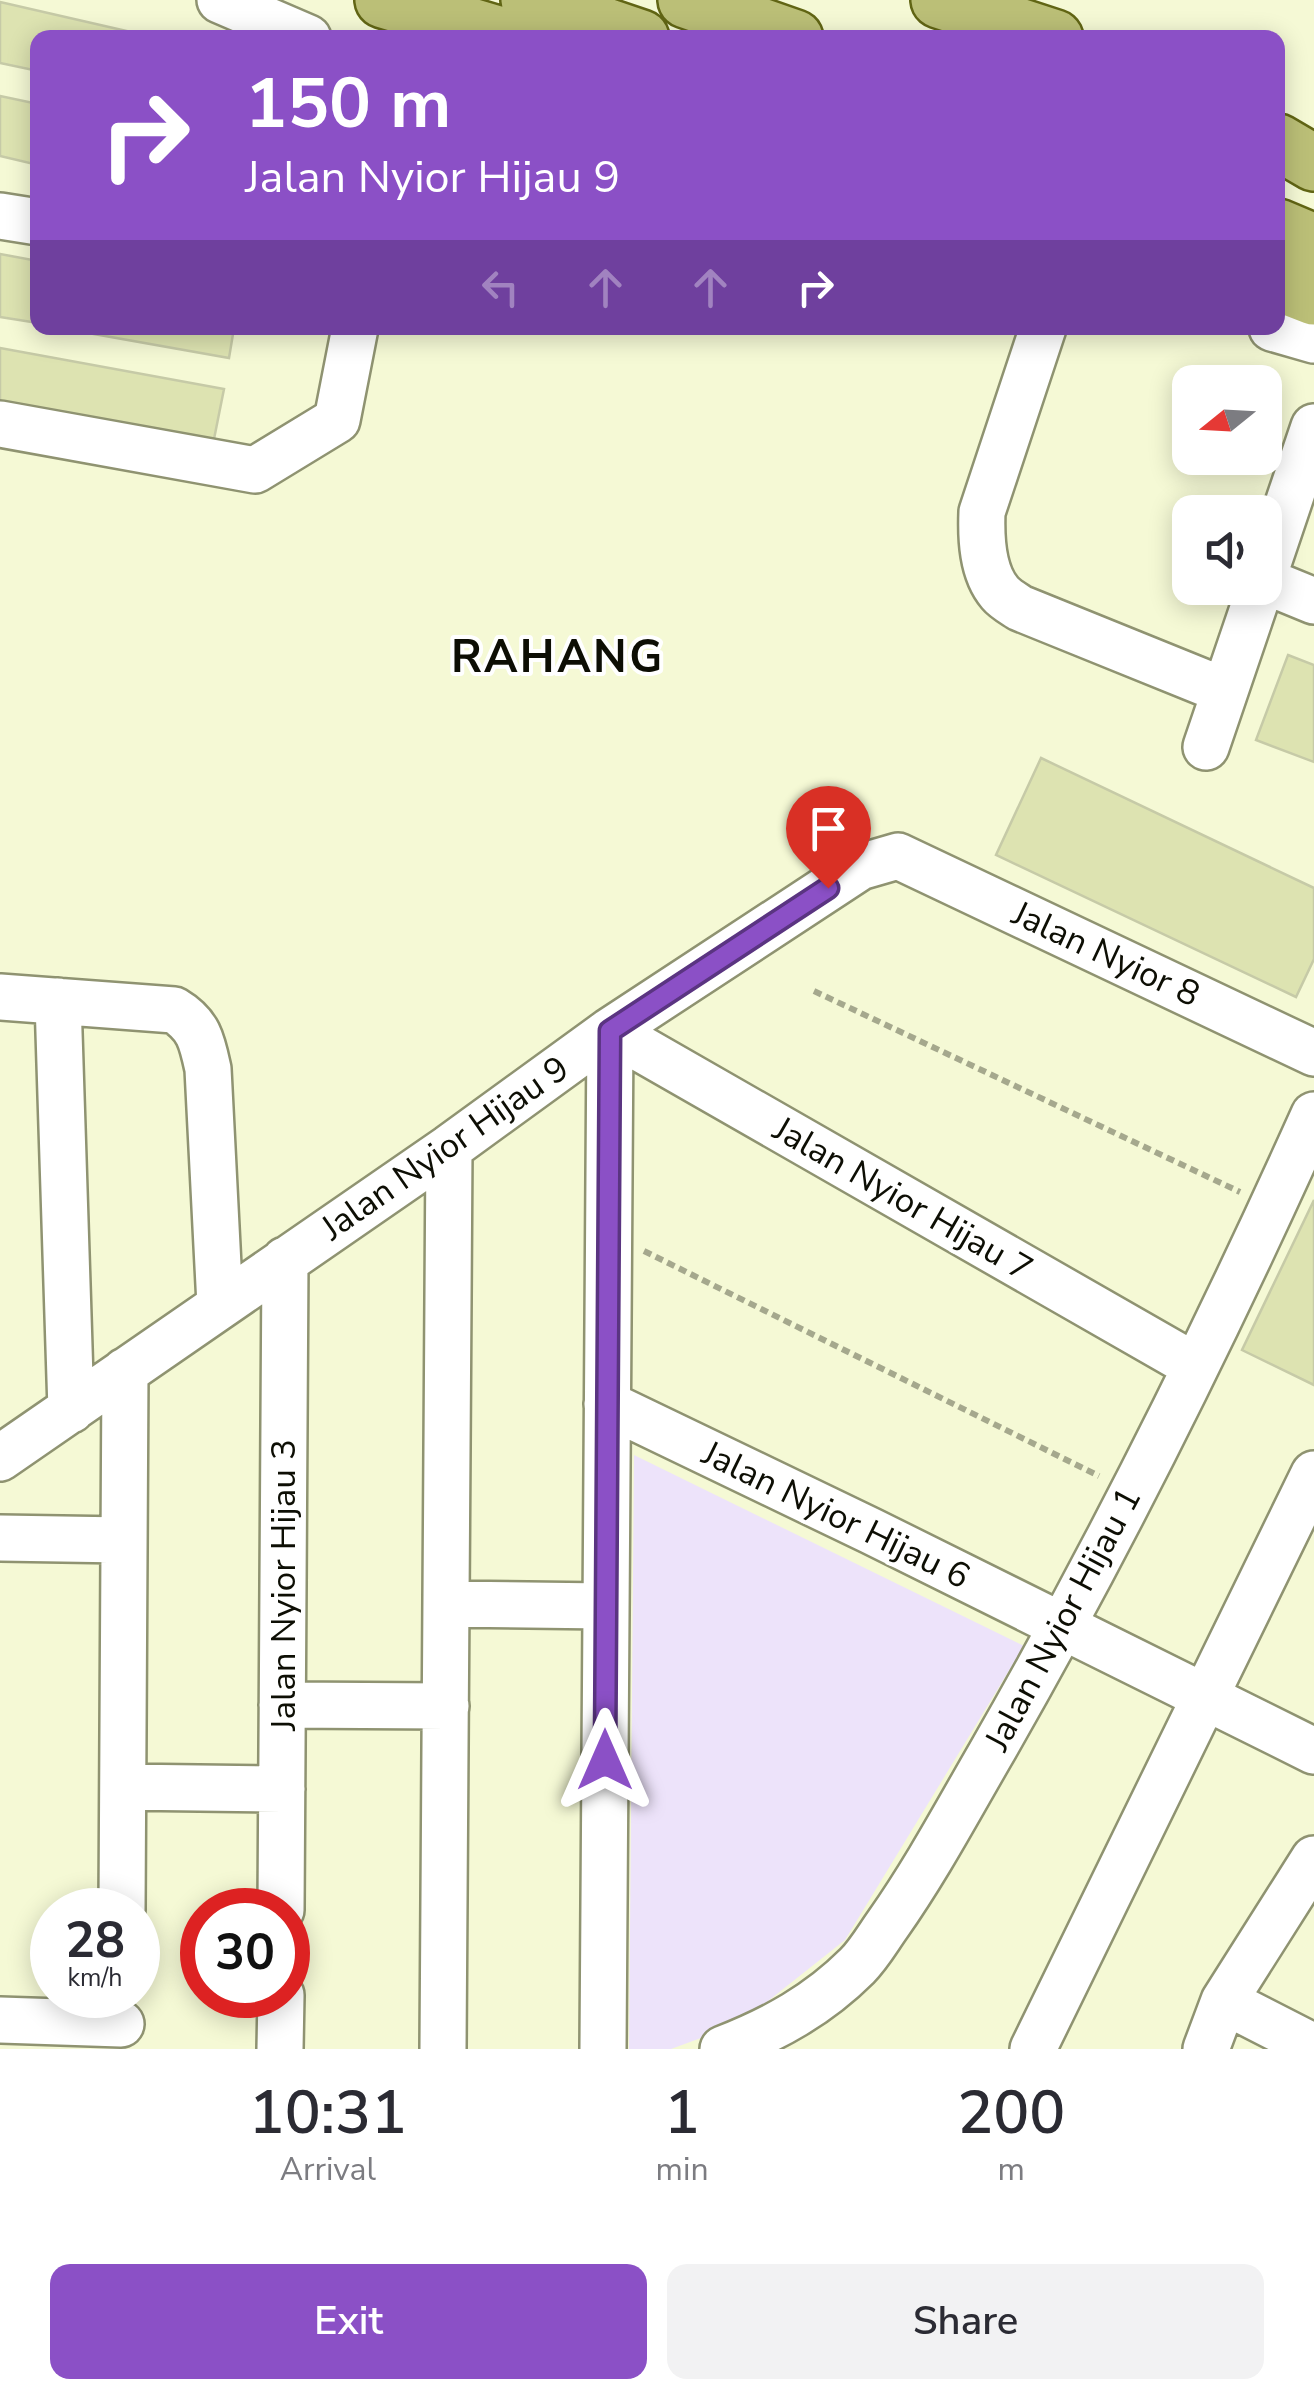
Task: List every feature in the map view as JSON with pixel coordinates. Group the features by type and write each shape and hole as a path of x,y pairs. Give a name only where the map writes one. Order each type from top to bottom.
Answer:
{"main road":[{"path":"383,0 485,30"},
{"path":"529,0 617,30"},
{"path":"686,0 772,30"},
{"path":"939,0 1030,30"},
{"path":"1285,146 1314,163"},
{"path":"1285,230 1314,242"},
{"path":"1285,286 1314,297"},
{"path":"1285,309 1314,320"}],"street":[{"path":"220,0 289,30"},
{"path":"0,216 30,221"},
{"path":"1285,332 1314,340"},
{"path":"0,424 255,470 337,420 354,335"},
{"path":"1041,335 982,512 981,540 998,592 1020,608 1224,691"},
{"path":"1282,522 1314,427"},
{"path":"1282,588 1314,601"},
{"path":"1206,747 1254,605"},
{"name":"Jalan Nyior Hijau 9","path":"0,1458 449,1148 610,1031 860,867 898,856"},
{"name":"Jalan Nyior 8","path":"898,856 1314,1052"},
{"path":"0,997 174,1010 189,1018 198,1032 208,1069 220,1305"},
{"path":"58,1001 71,1410"},
{"path":"603,2049 610,1031"},
{"name":"Jalan Nyior Hijau 7","path":"610,1031 1196,1366"},
{"name":"Jalan Nyior Hijau 1","path":"723,2049 796,2016 828,1993 860,1962 915,1886 1064,1627 1196,1366 1314,1114"},
{"path":"443,2049 449,1148"},
{"name":"Jalan Nyior Hijau 3","path":"281,1888 286,1260"},
{"path":"122,1888 125,1371"},
{"name":"Jalan Nyior Hijau 6","path":"607,1404 1314,1751"},
{"path":"1033,2049 1314,1474"},
{"path":"0,1538 124,1540"},
{"path":"446,1604 606,1606"},
{"path":"282,1705 446,1706"},
{"path":"123,1786 282,1789"},
{"path":"1206,2049 1224,2001 1314,1859"},
{"path":"1224,2001 1314,2047"},
{"path":"280,2049 281,2018"},
{"path":"0,2020 121,2023"}],"path":[{"path":"814,991 1272,1208"},
{"path":"608,1234 1131,1492"}],"shaded area":[{"path":"634,1455 1024,1646 845,1940 739,2024 671,2049 629,2049"}],"building":[{"path":"0,2 122,30 30,30 30,69 0,63"},
{"path":"0,96 30,102 30,163 0,156"},
{"path":"0,254 30,260 30,322 0,317"},
{"path":"99,335 233,335 229,358"},
{"path":"0,348 224,389 212,449 0,411"},
{"path":"1288,655 1314,665 1314,762 1256,740"},
{"path":"1041,758 1314,888 1314,959 1296,997 996,855"},
{"path":"1314,1200 1314,1385 1242,1350"}],"district":[{"name":"RAHANG","path":"558,657"}],"route":[{"path":"605,1760 610,1031 828,888"}]}
